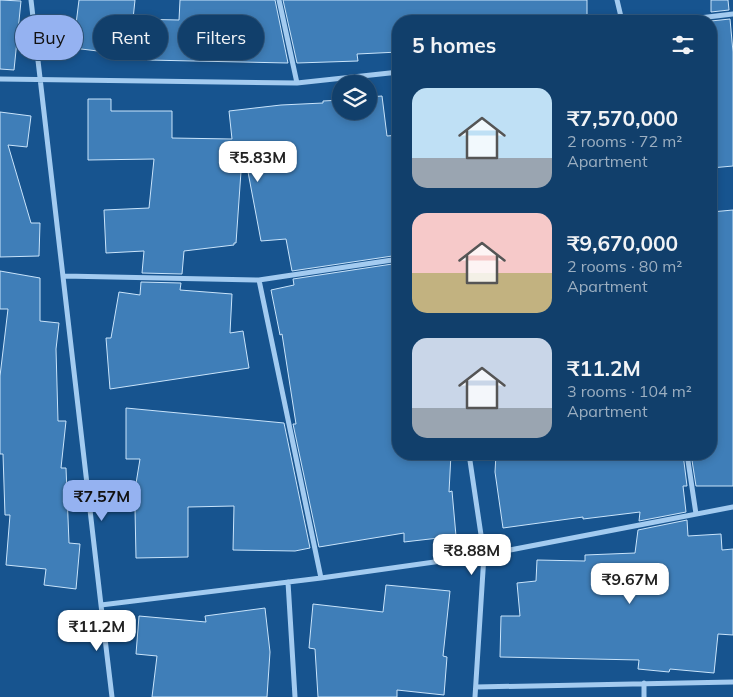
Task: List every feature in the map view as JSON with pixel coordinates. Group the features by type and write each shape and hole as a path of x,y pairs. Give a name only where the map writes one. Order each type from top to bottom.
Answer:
{"street":[{"path":"31,0 112,697"},
{"path":"279,0 297,83"},
{"path":"617,0 621,15"},
{"path":"717,16 733,14"},
{"path":"0,79 41,78 297,83 392,73"},
{"path":"64,276 260,280 392,260"},
{"path":"260,280 322,578"},
{"path":"470,460 484,555 475,697"},
{"path":"688,460 696,514"},
{"path":"101,605 322,578 484,555 733,507"},
{"path":"288,582 295,697"},
{"path":"476,687 733,682"},
{"path":"644,683 644,697"}],"building":[{"path":"0,0 21,1 20,15 15,15 14,70 0,69"},
{"path":"79,0 135,0 133,15 93,15 93,50 83,49 83,15 77,15"},
{"path":"180,0 275,0 288,63 147,60 168,60 168,20 178,20 178,60 264,60 264,15 179,15"},
{"path":"283,0 587,0 587,15 392,15 392,52 357,54 358,61 297,63"},
{"path":"711,0 728,0 729,10 711,12"},
{"path":"730,19 733,52 733,166 717,167 717,20"},
{"path":"377,96 382,96 387,136 392,136 392,256 292,271 286,239 261,241 245,156 242,157 236,243 234,245 184,251 182,274 142,273 144,251 106,253 104,210 149,208 154,159 88,160 88,99 111,99 111,111 172,111 172,138 232,139 229,111 281,105 323,103 323,101 332,100 332,120 377,120"},
{"path":"0,112 31,116 27,147 8,145 31,223 40,223 39,256 0,257"},
{"path":"733,210 733,486 696,486 692,460 717,460 717,211"},
{"path":"392,264 392,460 451,460 449,492 452,491 456,536 404,542 404,533 319,547 293,424 296,424 282,334 280,335 271,290 294,285 293,279"},
{"path":"0,271 40,278 40,321 59,323 56,349 58,421 66,421 61,468 66,468 69,543 80,544 76,589 44,585 46,569 6,565 10,515 5,515 3,454 0,454 0,376 8,309 0,309"},
{"path":"141,282 181,283 180,290 232,294 230,333 243,331 249,368 110,389 106,338 111,338 119,292 140,295"},
{"path":"126,408 284,423 310,548 295,551 233,550 234,506 188,507 188,557 136,558 135,509 132,508 140,459 126,459"},
{"path":"496,460 684,460 687,486 683,486 686,512 639,521 640,512 583,519 583,517 503,528 495,472"},
{"path":"687,520 688,536 721,534 722,550 733,549 733,635 718,634 714,673 670,669 669,672 638,669 639,660 500,657 501,616 520,616 517,583 536,581 537,560 585,561 585,555 635,553 638,530"},
{"path":"386,585 450,591 443,656 447,657 444,695 397,690 397,697 318,697 315,649 309,648 313,604 383,612"},
{"path":"265,608 270,652 267,697 152,697 157,656 136,654 139,616 206,622 205,616"}]}
